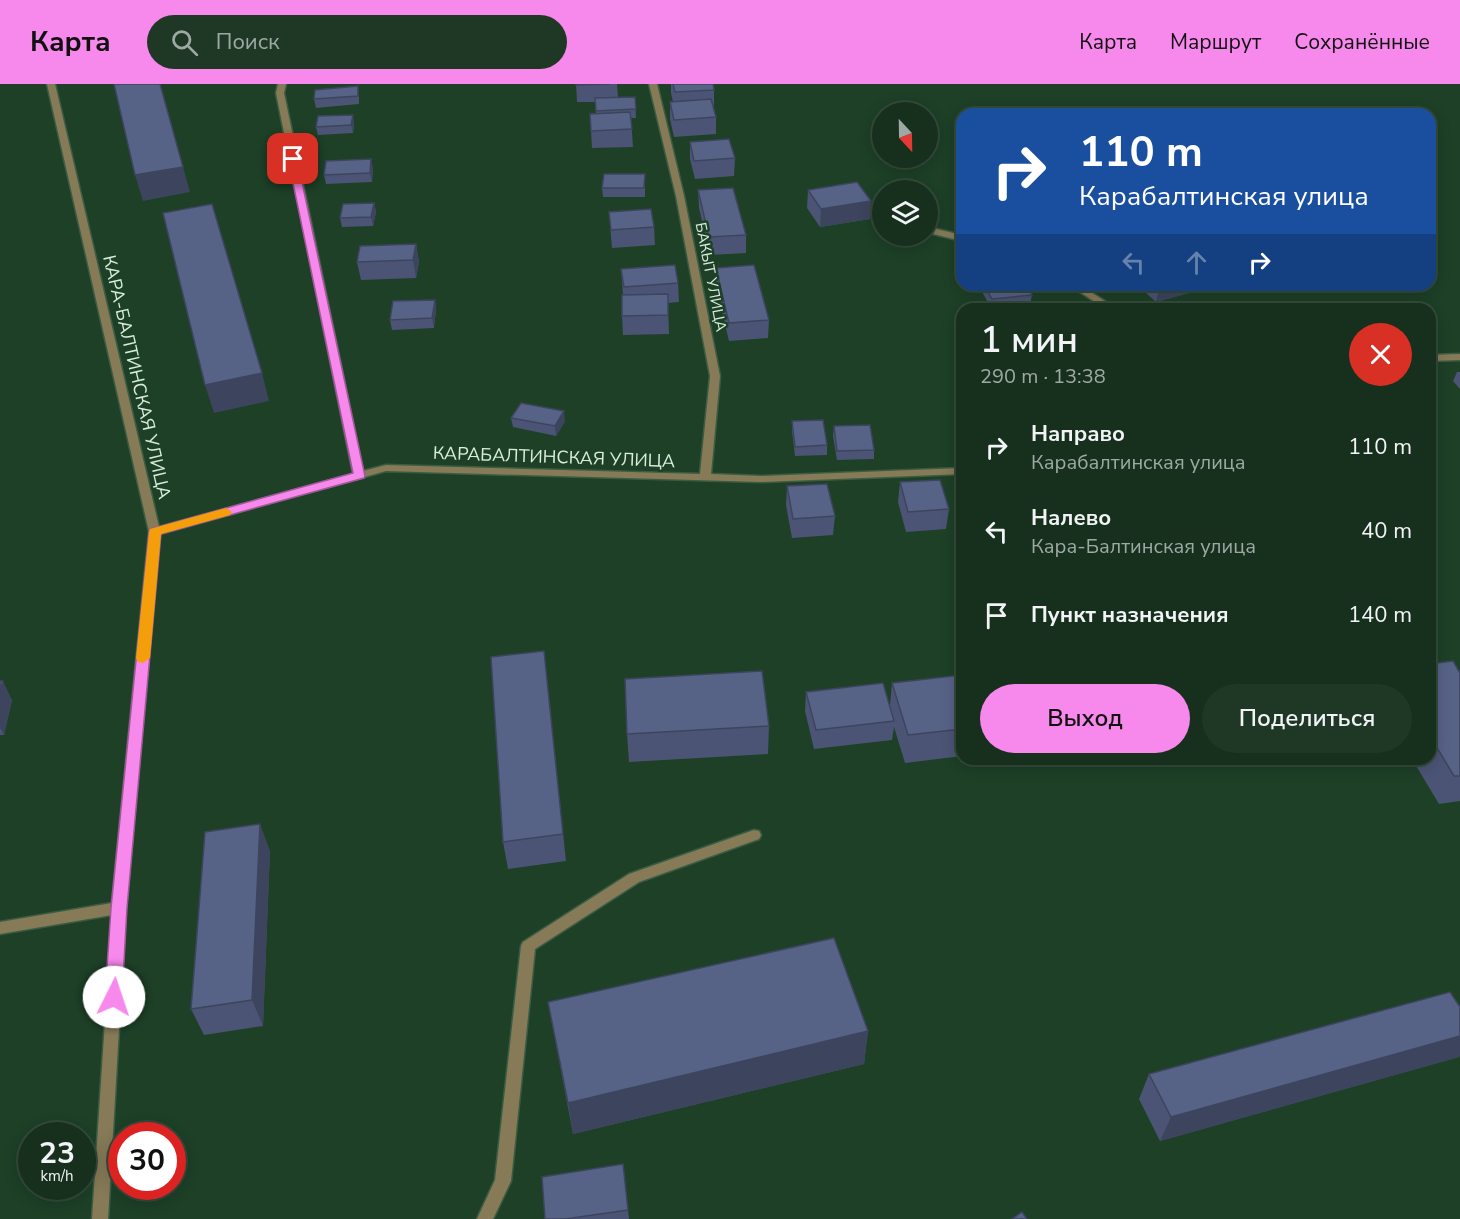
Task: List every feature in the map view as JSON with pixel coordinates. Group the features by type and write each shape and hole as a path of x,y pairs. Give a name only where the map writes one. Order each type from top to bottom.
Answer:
{"street":[{"name":"КАРА-БАЛТИНСКАЯ УЛИЦА","path":"51,84 155,532 119,908 100,1219"},
{"path":"282,84 279,93 359,476"},
{"name":"БАКЫТ УЛИЦА","path":"653,84 680,196 715,376 705,478"},
{"path":"938,232 956,237"},
{"path":"1084,291 1102,303"},
{"path":"1436,358 1460,357"},
{"name":"КАРАБАЛТИНСКАЯ УЛИЦА","path":"155,532 386,468 761,479 956,471"},
{"path":"485,1219 503,1181 528,946 634,878 754,835"},
{"path":"0,928 119,908"}],"building":[{"path":"114,84 160,84 183,167 135,175"},
{"path":"673,84 713,84 714,90 675,92"},
{"path":"358,86 358,96 314,99 315,90"},
{"path":"635,97 636,109 596,111 595,98"},
{"path":"711,99 716,117 674,120 670,102"},
{"path":"630,112 632,129 591,131 590,114"},
{"path":"353,115 351,125 316,127 318,116"},
{"path":"729,139 735,158 694,161 690,142"},
{"path":"371,159 370,173 324,175 326,161"},
{"path":"604,174 645,174 644,188 602,188"},
{"path":"857,182 871,201 821,209 808,190"},
{"path":"733,188 746,235 709,237 698,190"},
{"path":"374,203 371,217 340,218 343,204"},
{"path":"212,204 262,373 205,385 163,213"},
{"path":"651,209 654,227 611,230 609,212"},
{"path":"416,244 413,260 357,262 360,246"},
{"path":"675,265 678,283 624,287 621,269"},
{"path":"754,265 769,320 729,323 716,268"},
{"path":"987,291 1030,291 1032,295 992,299"},
{"path":"668,294 668,315 622,316 622,295"},
{"path":"435,300 432,318 390,320 393,301"},
{"path":"521,403 564,411 555,426 511,418"},
{"path":"823,420 827,445 795,447 792,421"},
{"path":"870,425 874,450 837,451 834,426"},
{"path":"940,480 949,509 908,512 900,482"},
{"path":"827,484 835,516 793,519 787,486"},
{"path":"544,651 563,834 503,842 491,657"},
{"path":"1453,661 1460,673 1460,776 1454,776 1436,746 1436,663"},
{"path":"762,671 769,726 627,734 625,679"},
{"path":"956,676 956,730 908,735 892,683"},
{"path":"883,683 894,721 816,730 806,692"},
{"path":"260,824 252,1000 191,1009 205,832"},
{"path":"834,938 868,1031 568,1103 548,1002"},
{"path":"1450,992 1460,1007 1460,1036 1171,1117 1149,1074"},
{"path":"623,1164 628,1210 565,1219 545,1219 542,1177"},
{"path":"1022,1212 1027,1219 1012,1219"}],"slow traffic":[{"path":"143,658 155,532 226,512"}],"route":[{"path":"114,997 119,908 155,532 359,476 293,159"}]}
